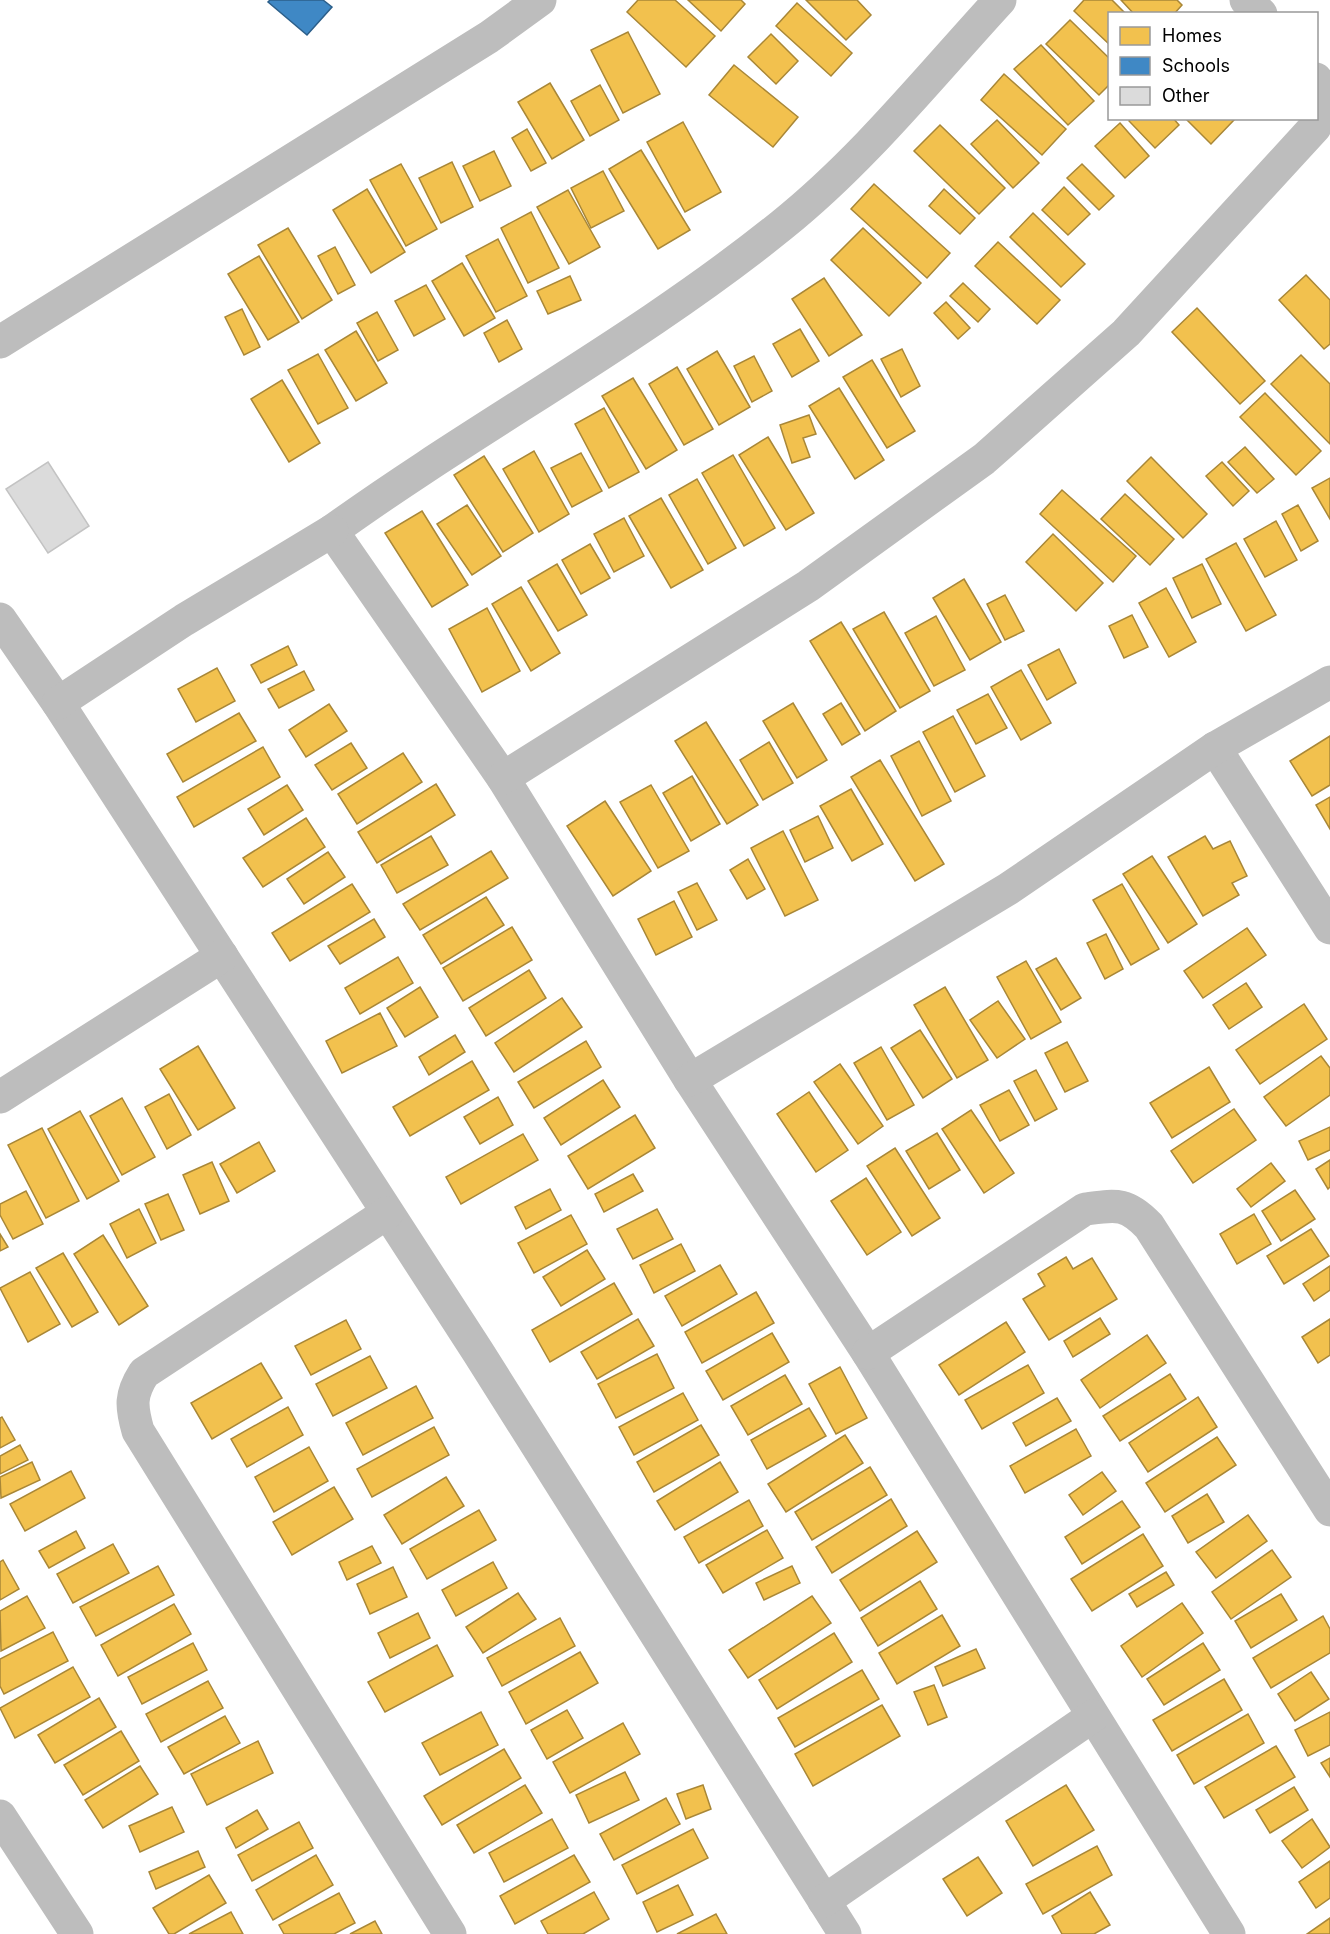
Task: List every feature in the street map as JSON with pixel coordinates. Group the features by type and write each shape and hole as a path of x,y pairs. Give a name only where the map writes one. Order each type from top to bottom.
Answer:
{"street":[{"path":"0,342 489,37 540,0"},
{"path":"58,703 184,620 332,531 402,481 668,308 781,226 829,185 1000,0"},
{"path":"1246,0 1260,12"},
{"path":"1318,85 1321,103 1318,115"},
{"path":"503,778 808,586 984,459 1126,333 1315,127 1317,120"},
{"path":"332,531 503,778 690,1080 868,1353 1229,1934"},
{"path":"0,619 58,703 478,1352 845,1934"},
{"path":"690,1080 1008,889 1215,748 1330,682"},
{"path":"1215,748 1330,928"},
{"path":"0,1097 222,956"},
{"path":"868,1353 1085,1209 1115,1205 1133,1210 1149,1226 1330,1510"},
{"path":"387,1213 144,1373 133,1389 132,1412 138,1431 450,1934"},
{"path":"824,1901 1093,1716"},
{"path":"0,1816 77,1934"}],"building: Homes":[{"path":"638,0 675,0 715,36 686,67 627,12"},
{"path":"688,0 741,0 745,4 721,31"},
{"path":"806,0 857,0 871,15 846,40"},
{"path":"1084,0 1112,0 1124,12 1108,12 1108,43 1074,11"},
{"path":"1121,0 1177,0 1182,5 1176,12 1132,12"},
{"path":"797,3 852,53 831,76 776,26"},
{"path":"1070,20 1108,57 1108,86 1099,95 1046,44"},
{"path":"628,32 660,94 623,113 591,50"},
{"path":"771,34 798,61 776,84 748,57"},
{"path":"1041,45 1094,101 1068,125 1014,69"},
{"path":"734,65 798,117 773,147 709,95"},
{"path":"1004,74 1066,129 1042,155 981,100"},
{"path":"550,83 584,140 552,159 518,102"},
{"path":"600,85 619,120 590,136 571,101"},
{"path":"997,120 1039,163 1013,188 971,144"},
{"path":"1175,120 1179,125 1155,148 1129,121"},
{"path":"1187,120 1234,120 1211,144"},
{"path":"683,122 721,192 685,212 647,142"},
{"path":"1120,123 1149,156 1125,178 1095,146"},
{"path":"940,125 1005,188 979,214 914,151"},
{"path":"527,129 546,163 531,171 512,138"},
{"path":"641,150 690,230 658,249 609,169"},
{"path":"494,151 511,186 480,201 463,166"},
{"path":"452,162 473,207 441,223 419,178"},
{"path":"401,164 437,229 406,246 370,180"},
{"path":"1082,164 1114,196 1099,210 1067,178"},
{"path":"603,171 624,211 591,228 571,188"},
{"path":"874,184 950,253 927,278 851,209"},
{"path":"1064,187 1090,214 1068,235 1042,210"},
{"path":"367,189 405,252 371,273 333,210"},
{"path":"944,189 975,218 960,234 929,206"},
{"path":"568,190 600,247 569,264 537,207"},
{"path":"531,212 559,268 528,283 501,228"},
{"path":"1033,213 1085,264 1061,287 1010,237"},
{"path":"288,228 332,300 302,319 258,245"},
{"path":"863,228 921,283 889,316 831,260"},
{"path":"498,239 527,296 496,312 466,256"},
{"path":"998,242 1060,300 1037,324 975,266"},
{"path":"335,247 355,285 338,294 318,256"},
{"path":"259,256 299,322 268,340 228,274"},
{"path":"462,263 495,318 464,336 432,281"},
{"path":"1306,275 1330,300 1330,344 1324,349 1279,300"},
{"path":"570,276 581,300 548,314 537,291"},
{"path":"824,278 862,335 829,356 792,299"},
{"path":"963,283 990,309 978,322 950,296"},
{"path":"426,285 445,319 414,336 395,301"},
{"path":"946,302 970,328 958,339 934,313"},
{"path":"1197,308 1265,381 1240,404 1172,332"},
{"path":"242,309 260,347 244,355 225,317"},
{"path":"377,312 398,350 378,361 357,323"},
{"path":"507,320 522,349 499,362 484,333"},
{"path":"800,329 819,361 792,377 773,344"},
{"path":"356,331 387,383 356,401 325,350"},
{"path":"902,349 920,386 901,397 881,359"},
{"path":"717,351 750,407 719,425 687,369"},
{"path":"318,354 348,408 318,424 288,370"},
{"path":"1301,355 1330,384 1330,444 1271,384"},
{"path":"754,356 772,391 752,402 734,366"},
{"path":"872,360 915,431 887,448 843,377"},
{"path":"677,367 713,429 684,445 649,384"},
{"path":"633,378 677,450 646,469 602,396"},
{"path":"282,380 320,443 289,462 251,399"},
{"path":"839,388 884,460 855,479 809,406"},
{"path":"1265,393 1321,451 1296,475 1240,417"},
{"path":"604,408 639,472 609,488 575,424"},
{"path":"809,415 816,434 803,438 810,457 792,463 780,425"},
{"path":"768,437 814,513 786,530 739,455"},
{"path":"1245,447 1274,479 1257,493 1228,462"},
{"path":"534,451 569,514 539,532 503,469"},
{"path":"581,453 602,491 572,507 551,468"},
{"path":"733,455 775,528 744,546 702,473"},
{"path":"484,456 533,533 503,552 454,475"},
{"path":"1151,457 1207,514 1183,538 1127,481"},
{"path":"1222,462 1249,491 1233,506 1206,476"},
{"path":"1330,478 1330,519 1312,488"},
{"path":"697,479 736,548 708,564 669,495"},
{"path":"1062,490 1136,556 1113,582 1040,514"},
{"path":"1125,494 1174,539 1150,565 1101,519"},
{"path":"661,498 703,570 671,588 629,516"},
{"path":"467,505 501,556 472,575 437,524"},
{"path":"1298,505 1318,541 1301,551 1282,514"},
{"path":"422,511 468,585 432,607 385,533"},
{"path":"624,518 644,556 614,572 594,534"},
{"path":"1276,521 1297,560 1265,577 1244,539"},
{"path":"1053,534 1103,583 1076,611 1026,562"},
{"path":"1236,543 1276,615 1246,631 1206,559"},
{"path":"590,544 610,578 581,594 562,560"},
{"path":"557,564 587,615 558,631 528,581"},
{"path":"1202,564 1221,604 1192,618 1173,578"},
{"path":"964,579 1001,642 970,660 933,598"},
{"path":"521,587 560,653 531,671 492,604"},
{"path":"1166,588 1196,642 1169,657 1139,603"},
{"path":"1005,595 1024,631 1005,640 987,604"},
{"path":"487,608 520,671 482,692 449,629"},
{"path":"884,612 930,691 900,708 853,629"},
{"path":"1132,615 1148,647 1124,658 1109,626"},
{"path":"936,616 965,670 934,686 905,633"},
{"path":"841,622 896,711 865,731 810,641"},
{"path":"288,646 297,665 261,683 251,665"},
{"path":"1059,649 1076,683 1047,700 1028,665"},
{"path":"217,668 235,701 196,722 178,689"},
{"path":"1021,670 1051,723 1021,740 991,687"},
{"path":"304,671 314,690 279,708 268,689"},
{"path":"988,694 1007,728 976,744 957,710"},
{"path":"793,703 827,760 797,778 763,721"},
{"path":"841,703 860,734 842,745 823,714"},
{"path":"329,704 347,731 306,757 289,730"},
{"path":"239,713 256,741 183,782 167,754"},
{"path":"953,716 985,776 955,792 923,732"},
{"path":"706,722 758,805 727,824 675,741"},
{"path":"1330,736 1330,785 1312,796 1290,761"},
{"path":"919,741 951,801 922,816 891,756"},
{"path":"769,742 793,783 763,800 740,760"},
{"path":"351,743 367,768 332,790 315,765"},
{"path":"263,747 280,777 194,827 177,797"},
{"path":"403,753 422,782 357,824 338,794"},
{"path":"880,760 944,864 915,881 851,777"},
{"path":"692,776 720,824 691,841 663,793"},
{"path":"436,784 455,815 377,863 358,832"},
{"path":"287,785 303,810 264,835 248,809"},
{"path":"651,785 689,851 658,868 620,802"},
{"path":"851,789 883,844 852,861 820,806"},
{"path":"1330,797 1330,829 1316,805"},
{"path":"605,801 651,871 613,896 567,826"},
{"path":"818,816 833,848 805,862 790,830"},
{"path":"306,818 325,847 263,887 243,858"},
{"path":"783,831 818,900 785,916 751,848"},
{"path":"431,836 448,865 397,893 381,865"},
{"path":"1205,836 1213,849 1230,841 1247,876 1232,883 1239,895 1203,916 1168,857"},
{"path":"491,851 508,878 420,930 403,904"},
{"path":"328,852 345,877 304,904 287,879"},
{"path":"1152,856 1197,924 1168,943 1123,874"},
{"path":"748,859 765,889 747,899 730,870"},
{"path":"697,883 717,920 697,930 678,892"},
{"path":"352,884 370,912 290,961 272,933"},
{"path":"1122,884 1159,949 1131,965 1093,900"},
{"path":"486,897 504,925 441,964 423,935"},
{"path":"674,901 692,937 656,955 638,919"},
{"path":"374,919 385,937 340,964 328,946"},
{"path":"512,927 532,960 463,1001 443,968"},
{"path":"1247,928 1266,955 1203,998 1184,971"},
{"path":"1106,934 1123,969 1105,979 1087,943"},
{"path":"398,957 413,983 360,1014 345,988"},
{"path":"1056,958 1081,998 1061,1010 1036,969"},
{"path":"1026,961 1061,1022 1031,1039 997,977"},
{"path":"529,970 546,998 486,1036 469,1008"},
{"path":"1246,983 1262,1007 1229,1029 1213,1005"},
{"path":"420,987 438,1017 405,1037 387,1008"},
{"path":"945,987 988,1060 957,1078 914,1005"},
{"path":"562,998 582,1027 514,1072 495,1043"},
{"path":"998,1001 1025,1039 997,1058 970,1020"},
{"path":"1304,1004 1327,1039 1260,1084 1236,1050"},
{"path":"380,1013 397,1046 342,1073 326,1041"},
{"path":"920,1030 952,1079 923,1098 891,1048"},
{"path":"455,1035 465,1052 429,1075 419,1057"},
{"path":"586,1041 601,1067 534,1108 518,1082"},
{"path":"1067,1042 1088,1081 1065,1092 1045,1053"},
{"path":"198,1046 235,1108 198,1130 160,1069"},
{"path":"881,1047 914,1105 887,1120 854,1063"},
{"path":"1321,1056 1330,1068 1330,1095 1286,1126 1264,1097"},
{"path":"472,1061 489,1090 410,1136 393,1107"},
{"path":"840,1064 883,1126 858,1144 814,1082"},
{"path":"1209,1067 1230,1102 1172,1138 1150,1103"},
{"path":"1036,1070 1057,1109 1035,1121 1014,1081"},
{"path":"603,1080 620,1107 561,1145 544,1118"},
{"path":"1009,1090 1029,1125 1000,1141 980,1105"},
{"path":"809,1092 848,1150 816,1172 777,1114"},
{"path":"169,1094 191,1135 167,1149 145,1107"},
{"path":"498,1097 513,1125 480,1144 464,1117"},
{"path":"122,1098 155,1157 122,1175 90,1116"},
{"path":"1234,1109 1256,1140 1193,1183 1171,1151"},
{"path":"971,1110 1014,1173 984,1193 942,1129"},
{"path":"80,1111 119,1181 87,1199 48,1129"},
{"path":"635,1115 655,1148 588,1189 568,1156"},
{"path":"1330,1127 1330,1150 1308,1160 1299,1141"},
{"path":"42,1128 79,1201 46,1218 8,1145"},
{"path":"937,1133 960,1170 929,1189 906,1151"},
{"path":"523,1134 538,1160 461,1204 446,1177"},
{"path":"259,1142 275,1171 237,1193 220,1164"},
{"path":"895,1148 940,1218 912,1236 867,1166"},
{"path":"1330,1160 1330,1187 1328,1189 1316,1169"},
{"path":"212,1162 229,1201 200,1214 183,1175"},
{"path":"1271,1163 1285,1181 1251,1207 1237,1189"},
{"path":"633,1174 643,1191 604,1212 595,1194"},
{"path":"866,1178 901,1232 867,1255 831,1201"},
{"path":"550,1189 561,1210 526,1229 515,1207"},
{"path":"1295,1190 1315,1219 1281,1241 1262,1211"},
{"path":"26,1191 43,1224 13,1239 0,1215 0,1204"},
{"path":"168,1194 184,1230 161,1240 145,1204"},
{"path":"139,1209 156,1243 127,1258 110,1224"},
{"path":"657,1209 673,1239 633,1259 617,1229"},
{"path":"1254,1214 1271,1244 1237,1264 1220,1234"},
{"path":"571,1215 587,1244 534,1273 518,1243"},
{"path":"1311,1229 1329,1256 1284,1284 1267,1256"},
{"path":"0,1234 8,1247 0,1251"},
{"path":"103,1235 148,1306 119,1325 74,1254"},
{"path":"681,1244 695,1271 654,1293 640,1265"},
{"path":"587,1250 605,1279 561,1306 543,1277"},
{"path":"63,1253 98,1312 72,1327 36,1268"},
{"path":"1066,1257 1073,1269 1092,1258 1117,1299 1049,1340 1023,1299 1045,1286 1038,1274"},
{"path":"720,1265 737,1294 682,1326 665,1296"},
{"path":"1330,1266 1330,1290 1314,1301 1303,1284"},
{"path":"30,1272 60,1324 28,1342 0,1288"},
{"path":"614,1283 632,1314 550,1362 532,1330"},
{"path":"756,1292 774,1323 702,1363 685,1332"},
{"path":"1100,1318 1110,1334 1073,1357 1064,1341"},
{"path":"638,1319 654,1346 597,1379 581,1352"},
{"path":"1330,1319 1330,1355 1318,1363 1302,1337"},
{"path":"346,1320 361,1349 311,1375 295,1346"},
{"path":"1006,1322 1025,1352 959,1395 939,1365"},
{"path":"772,1333 789,1362 723,1400 706,1371"},
{"path":"1147,1335 1166,1363 1100,1408 1081,1380"},
{"path":"657,1354 674,1388 616,1418 598,1384"},
{"path":"370,1356 387,1388 333,1416 316,1384"},
{"path":"261,1363 282,1398 212,1439 191,1403"},
{"path":"1028,1365 1044,1393 982,1429 965,1400"},
{"path":"840,1367 867,1418 836,1434 809,1384"},
{"path":"1170,1374 1186,1399 1120,1441 1103,1416"},
{"path":"785,1375 802,1404 748,1435 731,1406"},
{"path":"416,1386 433,1418 363,1455 346,1423"},
{"path":"683,1393 698,1420 634,1455 619,1427"},
{"path":"1198,1397 1217,1427 1148,1472 1129,1443"},
{"path":"1057,1398 1071,1421 1026,1446 1013,1423"},
{"path":"288,1407 303,1435 247,1467 231,1439"},
{"path":"809,1408 826,1436 767,1469 751,1440"},
{"path":"2,1417 15,1440 0,1448 0,1418"},
{"path":"701,1425 719,1455 654,1492 637,1462"},
{"path":"434,1427 449,1455 372,1497 357,1469"},
{"path":"1076,1429 1091,1456 1025,1493 1010,1466"},
{"path":"845,1435 863,1463 786,1512 768,1484"},
{"path":"1217,1437 1236,1465 1165,1512 1146,1483"},
{"path":"20,1445 28,1460 0,1474 0,1456"},
{"path":"309,1447 328,1481 274,1512 255,1477"},
{"path":"32,1462 40,1480 1,1498 0,1477"},
{"path":"720,1462 738,1492 675,1530 657,1501"},
{"path":"870,1467 887,1495 812,1540 795,1512"},
{"path":"71,1471 85,1498 25,1531 10,1504"},
{"path":"1102,1472 1116,1491 1083,1515 1069,1495"},
{"path":"446,1477 464,1506 402,1544 384,1515"},
{"path":"334,1487 353,1519 292,1555 273,1522"},
{"path":"1207,1494 1224,1522 1188,1543 1172,1516"},
{"path":"891,1499 907,1526 832,1573 816,1547"},
{"path":"749,1500 763,1526 699,1563 684,1537"},
{"path":"1122,1501 1140,1527 1082,1564 1065,1537"},
{"path":"479,1510 496,1540 427,1579 410,1549"},
{"path":"1248,1515 1267,1541 1216,1578 1196,1552"},
{"path":"767,1530 783,1558 723,1593 706,1565"},
{"path":"76,1531 85,1548 49,1568 39,1551"},
{"path":"917,1531 937,1562 860,1611 840,1580"},
{"path":"1143,1534 1163,1566 1092,1611 1071,1579"},
{"path":"113,1544 129,1573 73,1603 57,1574"},
{"path":"372,1546 381,1563 347,1580 339,1562"},
{"path":"1272,1550 1291,1577 1231,1619 1212,1592"},
{"path":"3,1560 19,1589 0,1600 0,1562"},
{"path":"493,1562 507,1588 456,1616 442,1590"},
{"path":"158,1566 174,1595 96,1636 80,1607"},
{"path":"792,1566 800,1583 764,1600 756,1583"},
{"path":"393,1567 407,1597 370,1614 357,1584"},
{"path":"1166,1572 1174,1585 1137,1607 1129,1594"},
{"path":"920,1581 937,1609 878,1646 861,1618"},
{"path":"518,1593 536,1619 483,1653 466,1627"},
{"path":"1281,1594 1297,1620 1251,1648 1235,1621"},
{"path":"27,1596 45,1628 1,1651 0,1611"},
{"path":"812,1596 831,1623 748,1678 729,1650"},
{"path":"1182,1603 1203,1633 1142,1677 1121,1646"},
{"path":"174,1604 191,1634 118,1676 101,1645"},
{"path":"418,1613 430,1638 390,1658 378,1633"},
{"path":"942,1615 960,1646 897,1684 879,1653"},
{"path":"1323,1616 1330,1629 1330,1653 1271,1688 1253,1658"},
{"path":"560,1618 575,1646 502,1686 487,1658"},
{"path":"53,1632 68,1661 4,1694 0,1686 0,1659"},
{"path":"834,1633 852,1662 777,1709 759,1680"},
{"path":"193,1643 207,1670 142,1704 128,1677"},
{"path":"1203,1643 1220,1670 1164,1705 1147,1679"},
{"path":"437,1645 453,1676 385,1712 368,1682"},
{"path":"976,1649 985,1668 943,1686 935,1667"},
{"path":"580,1652 598,1683 526,1724 509,1692"},
{"path":"73,1667 90,1697 15,1738 0,1708"},
{"path":"862,1670 879,1699 795,1747 778,1718"},
{"path":"1311,1672 1329,1699 1295,1721 1278,1694"},
{"path":"1224,1679 1242,1710 1172,1751 1153,1720"},
{"path":"208,1681 223,1708 161,1742 146,1714"},
{"path":"934,1685 947,1717 928,1725 914,1692"},
{"path":"99,1698 116,1727 55,1763 38,1735"},
{"path":"882,1705 900,1736 813,1786 795,1754"},
{"path":"567,1710 583,1738 547,1759 531,1730"},
{"path":"481,1712 498,1745 440,1775 422,1743"},
{"path":"1330,1712 1330,1745 1308,1756 1295,1730"},
{"path":"1248,1714 1264,1743 1194,1784 1177,1755"},
{"path":"225,1716 240,1743 184,1774 168,1747"},
{"path":"623,1723 640,1754 570,1793 553,1762"},
{"path":"121,1731 139,1761 83,1795 64,1765"},
{"path":"258,1741 273,1773 207,1805 191,1774"},
{"path":"1276,1746 1295,1777 1224,1818 1205,1787"},
{"path":"504,1749 521,1778 442,1825 424,1796"},
{"path":"1330,1758 1330,1777 1321,1763"},
{"path":"140,1766 158,1794 103,1828 85,1800"},
{"path":"625,1772 639,1800 589,1823 576,1795"},
{"path":"525,1785 542,1813 474,1853 457,1825"},
{"path":"703,1785 711,1809 686,1819 677,1794"},
{"path":"1066,1785 1094,1830 1033,1866 1006,1821"},
{"path":"1294,1787 1308,1810 1270,1833 1256,1810"},
{"path":"666,1798 680,1824 614,1860 600,1834"},
{"path":"172,1807 184,1832 140,1852 129,1826"},
{"path":"257,1810 268,1829 236,1848 226,1828"},
{"path":"552,1819 568,1848 504,1882 489,1853"},
{"path":"1312,1819 1330,1847 1302,1868 1282,1841"},
{"path":"299,1822 313,1848 252,1881 238,1855"},
{"path":"693,1829 708,1858 637,1894 622,1865"},
{"path":"1097,1846 1112,1875 1043,1914 1026,1884"},
{"path":"198,1851 205,1867 156,1889 149,1872"},
{"path":"316,1855 333,1885 273,1920 256,1890"},
{"path":"574,1855 590,1882 515,1924 500,1896"},
{"path":"978,1857 1002,1893 967,1916 943,1879"},
{"path":"1330,1861 1330,1898 1316,1908 1299,1882"},
{"path":"209,1875 226,1903 174,1934 169,1934 153,1908"},
{"path":"678,1885 693,1915 657,1932 643,1902"},
{"path":"594,1892 609,1919 583,1934 548,1934 541,1921"},
{"path":"1090,1892 1110,1925 1094,1934 1062,1934 1052,1916"},
{"path":"339,1893 355,1923 334,1934 284,1934 279,1925"},
{"path":"231,1912 243,1934 189,1934"},
{"path":"716,1914 727,1934 677,1934"},
{"path":"1330,1918 1330,1934 1307,1934"},
{"path":"375,1921 382,1934 350,1934"}],"building: Schools":[{"path":"270,0 323,0 332,7 307,35 268,2"}],"building: Other":[{"path":"48,462 89,526 48,553 6,489"}]}
